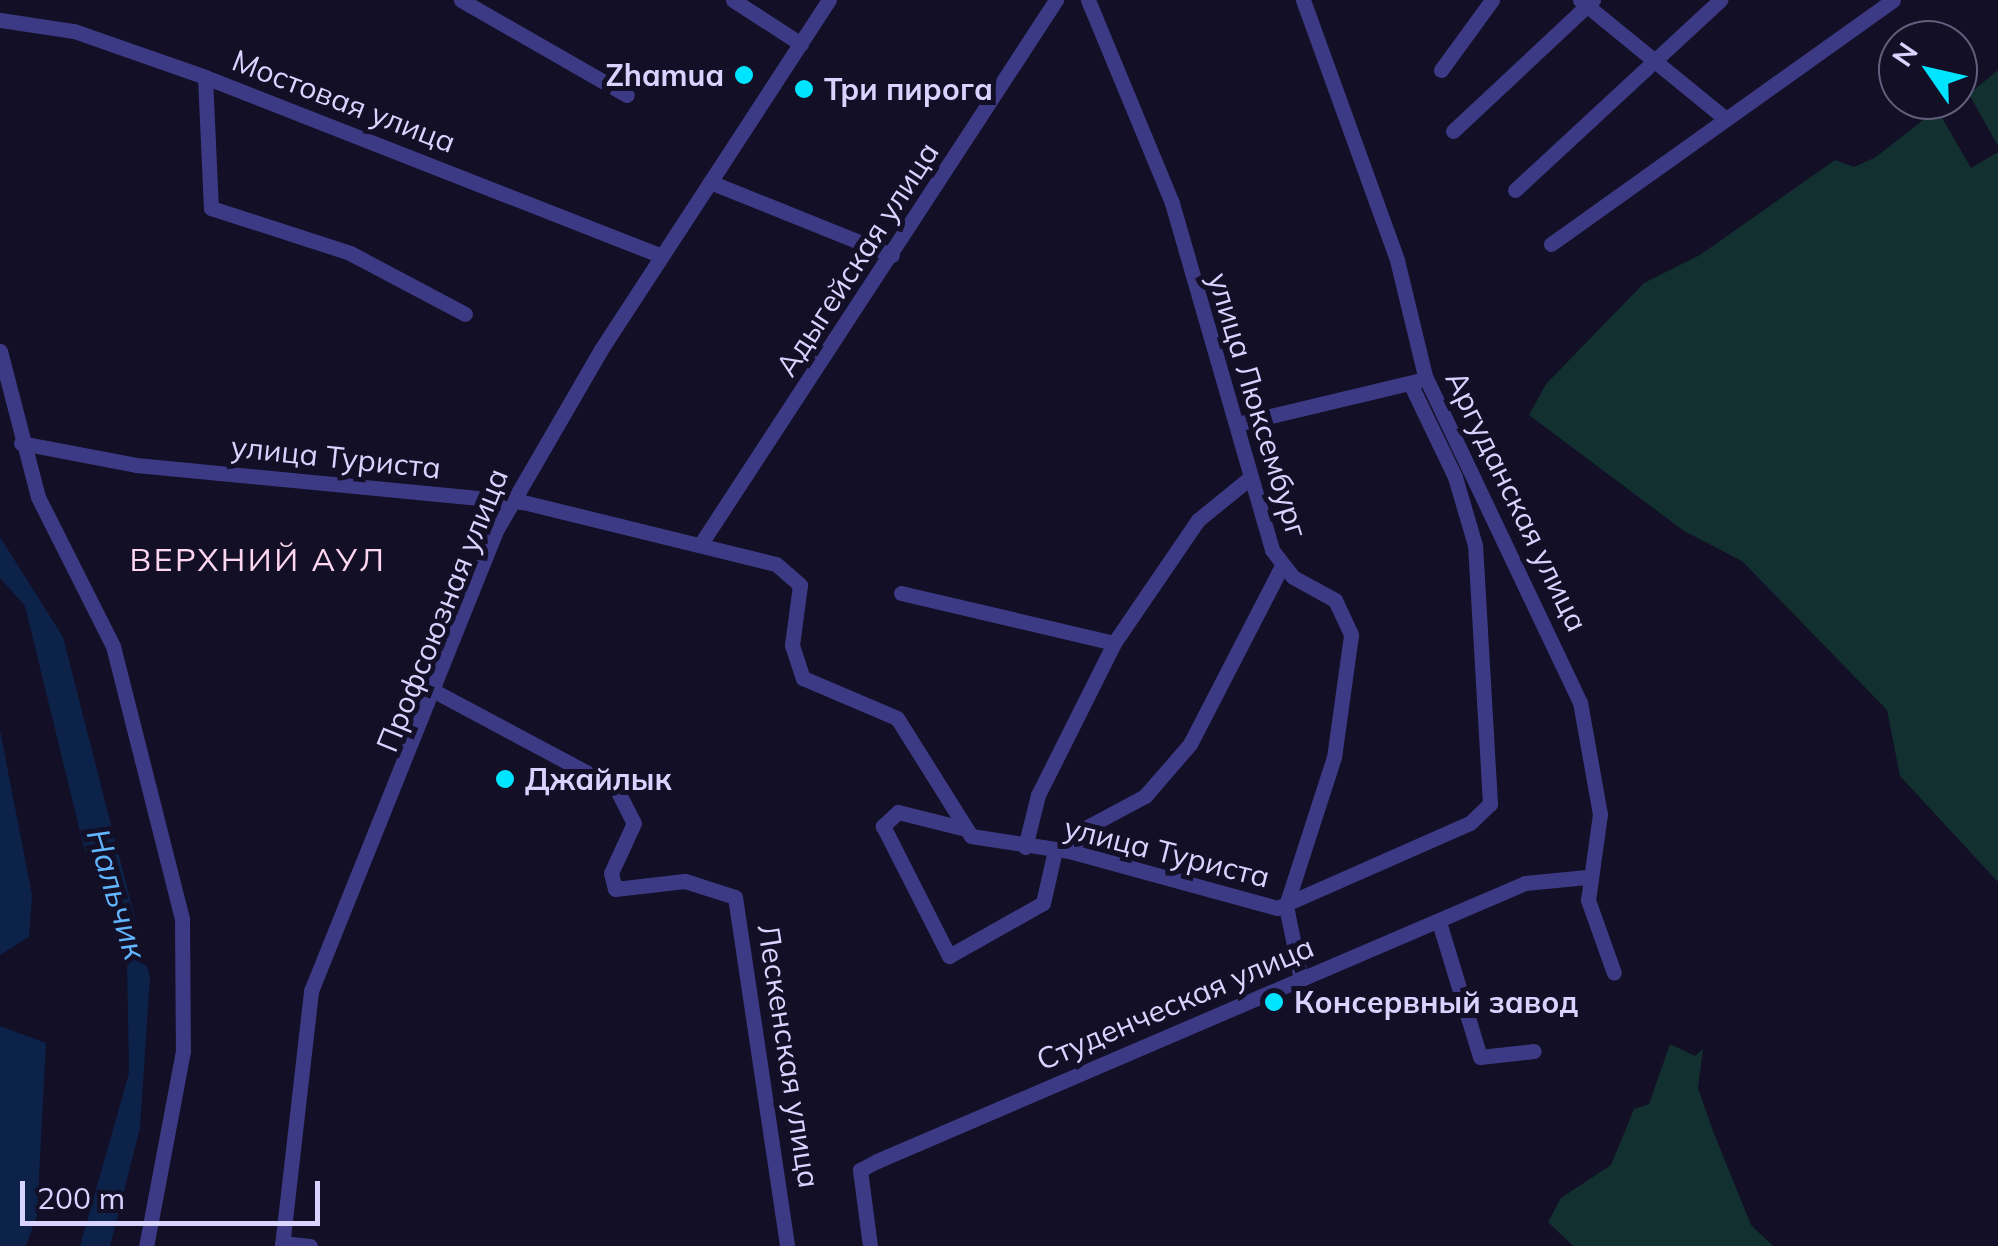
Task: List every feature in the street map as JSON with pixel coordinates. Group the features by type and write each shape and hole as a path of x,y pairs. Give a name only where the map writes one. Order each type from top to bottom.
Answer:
{"street":[{"path":"460,0 627,96"},
{"path":"732,0 801,44"},
{"name":"Профсоюзная улица","path":"282,1244 311,991 510,503 662,256 830,0"},
{"name":"Адыгейская улица","path":"700,545 1056,0"},
{"name":"улица Люксембург","path":"1088,0 1168,192 1251,476 1282,566 1335,600 1352,644 1334,757 1286,906 1301,979"},
{"name":"Аргуданская улица","path":"1303,0 1397,260 1418,380 1580,702 1600,814 1587,877 1614,972"},
{"path":"1441,70 1492,0"},
{"path":"1515,190 1720,0"},
{"path":"1551,244 1894,0"},
{"path":"1453,131 1587,2 1726,119"},
{"name":"Мостовая улица","path":"0,20 74,31 662,256"},
{"path":"205,78 211,208 350,253 464,314"},
{"path":"710,182 892,255"},
{"path":"0,351 21,443 49,521 113,646 182,919 183,1051 146,1246"},
{"path":"1237,424 1418,380"},
{"name":"улица Туриста","path":"21,443 136,465 510,503 700,545 798,578 797,669 817,690 897,718 962,828 1286,906 1480,818 1492,796 1474,545 1455,477 1418,380"},
{"path":"1025,846 1038,795 1114,642 1198,520 1251,476"},
{"path":"962,828 898,812 883,826 949,956 1042,903 1062,850 1088,826 1145,796 1190,744 1282,566"},
{"path":"901,594 1114,642"},
{"name":"Лескенская улица","path":"436,692 616,788 634,824 611,873 615,889 685,881 734,896 787,1246"},
{"name":"Студенческая улица","path":"870,1246 860,1170 1536,879 1587,877"},
{"path":"1439,922 1480,1058 1534,1051"},
{"path":"282,1244 310,1246"}],"green space":[{"path":"1998,70 1998,146 1978,110 1978,87"},
{"path":"1923,120 1943,120 1971,168 1998,152 1998,882 1900,776 1887,710 1742,561 1684,531 1529,415 1546,384 1644,283 1700,255 1835,160 1854,167 1876,157"},
{"path":"1670,1044 1695,1056 1703,1049 1698,1088 1713,1131 1751,1225 1773,1246 1573,1246 1548,1222 1561,1198 1611,1165 1634,1109 1649,1104"}],"water":[{"name":"Нальчик","path":"0,537 63,637 150,977 140,1128 110,1246 80,1246 129,1073 127,961 107,887 84,848 25,606 0,578"},
{"path":"0,730 32,895 29,937 0,955"},
{"path":"0,1026 46,1043 37,1215 26,1246 0,1246"}],"place":[{"name":"Zhamua","path":"744,75"},
{"name":"Три пирога","path":"804,89"},
{"name":"Джайлык","path":"505,779"},
{"name":"Консервный завод","path":"1274,1002"}],"district":[{"name":"ВЕРХНИЙ АУЛ","path":"258,559"}]}
